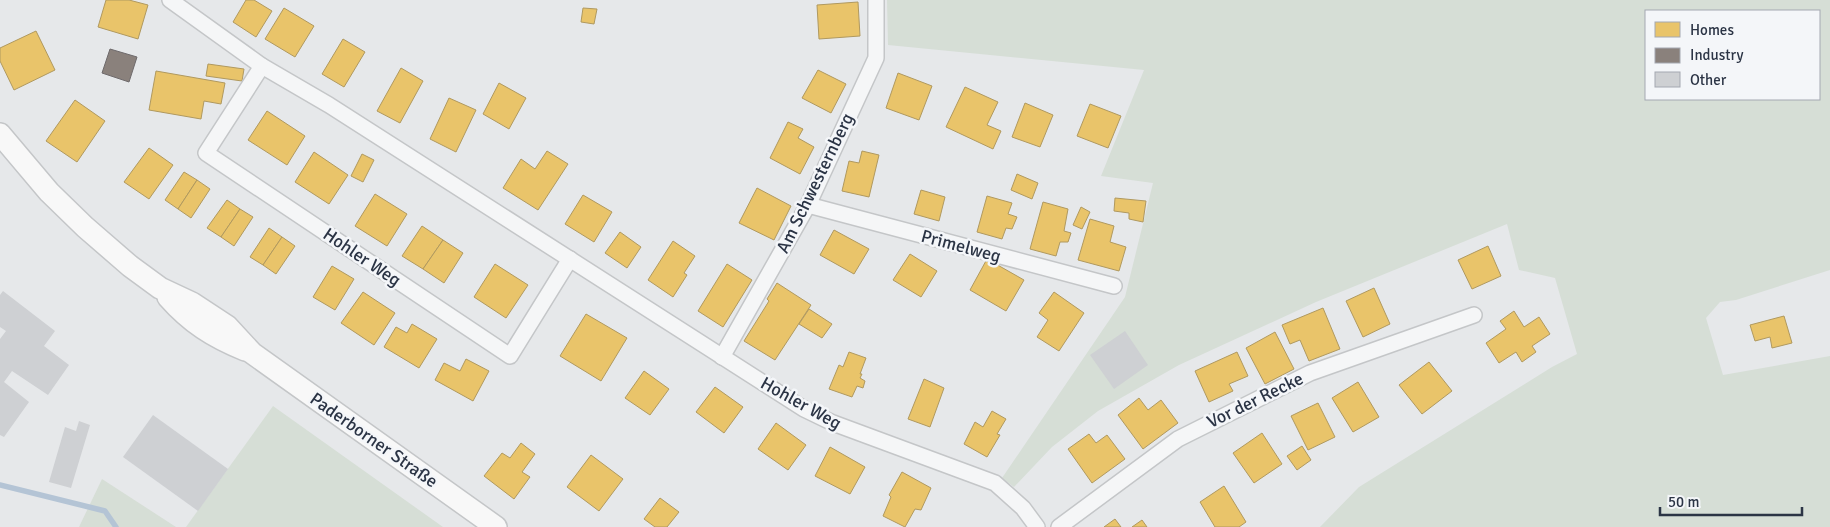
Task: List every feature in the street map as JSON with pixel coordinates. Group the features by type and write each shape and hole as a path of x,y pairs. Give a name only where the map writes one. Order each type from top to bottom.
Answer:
{"main road":[{"name":"Paderborner Straße","path":"0,134 43,185 85,227 130,266 160,288 192,302 227,326 252,353 496,527"}],"street":[{"name":"Hohler Weg","path":"170,0 262,66 329,105 804,409 833,424 995,483 1023,508 1037,527"},
{"name":"Am Schwesternberg","path":"722,357 808,206 876,58 876,0"},
{"name":"Hohler Weg","path":"262,66 206,152 510,356 570,259"},
{"name":"Primelweg","path":"808,206 1114,286"},
{"name":"Vor der Recke","path":"1059,527 1178,439 1310,373 1474,315"}],"shaded area":[{"path":"887,0 1830,0 1830,270 1736,300 1720,302 1706,318 1723,375 1830,356 1830,527 1320,527 1359,487 1552,367 1577,354 1555,278 1519,270 1507,224 1316,302 1179,365 1098,411 1052,447 1014,487 1002,478 1125,297 1153,183 1101,176 1144,70 888,45"},
{"path":"273,406 443,527 186,527"},
{"path":"102,479 176,527 79,527"}],"building: Homes":[{"path":"106,0 129,0 148,5 138,39 98,27"},
{"path":"246,0 254,0 272,11 256,37 233,22"},
{"path":"858,2 860,36 819,39 817,5"},
{"path":"284,8 314,26 295,57 265,39"},
{"path":"583,8 597,9 594,24 581,22"},
{"path":"36,31 55,70 14,90 0,61 0,48"},
{"path":"343,39 365,52 344,87 322,74"},
{"path":"208,64 244,69 242,81 206,76"},
{"path":"401,68 423,81 400,123 377,111"},
{"path":"818,70 846,84 831,113 802,98"},
{"path":"156,71 225,83 221,104 204,101 201,119 149,110"},
{"path":"898,73 932,86 919,120 886,108"},
{"path":"499,83 526,98 509,129 483,114"},
{"path":"965,87 998,102 987,125 1001,131 993,149 946,127"},
{"path":"449,98 476,110 456,152 430,139"},
{"path":"75,100 105,121 77,162 46,141"},
{"path":"1025,103 1053,115 1040,147 1012,137"},
{"path":"1090,104 1121,116 1108,148 1077,136"},
{"path":"267,111 305,136 287,165 248,140"},
{"path":"788,122 803,129 798,138 814,147 800,174 770,158"},
{"path":"149,148 173,165 149,199 124,182"},
{"path":"547,151 568,164 538,210 503,188 521,159 535,169"},
{"path":"862,151 879,155 869,197 842,191 849,161 859,163"},
{"path":"314,152 348,175 329,204 295,182"},
{"path":"362,154 374,160 363,182 351,176"},
{"path":"184,172 197,180 178,209 165,200"},
{"path":"1017,174 1038,183 1032,199 1011,190"},
{"path":"197,180 210,189 191,218 178,209"},
{"path":"757,188 791,206 774,240 739,223"},
{"path":"921,190 945,197 939,221 914,214"},
{"path":"375,194 407,214 387,246 355,226"},
{"path":"583,195 612,212 594,242 565,224"},
{"path":"987,196 1012,203 1008,214 1017,217 1012,229 1006,228 1002,239 977,232"},
{"path":"1115,198 1146,201 1143,222 1129,219 1129,213 1114,211"},
{"path":"227,200 240,209 221,237 207,228"},
{"path":"1043,202 1068,209 1064,231 1071,233 1068,242 1060,242 1056,256 1030,249"},
{"path":"1081,207 1090,212 1082,229 1073,225"},
{"path":"240,209 253,217 234,246 221,237"},
{"path":"1090,219 1114,226 1110,242 1126,247 1119,271 1078,260"},
{"path":"422,226 443,240 423,269 402,256"},
{"path":"269,228 282,237 263,265 250,257"},
{"path":"834,230 869,249 854,274 820,255"},
{"path":"620,232 641,247 627,268 605,253"},
{"path":"282,237 295,246 276,274 263,265"},
{"path":"443,240 463,253 444,283 423,269"},
{"path":"673,241 695,256 684,273 687,275 673,297 648,280"},
{"path":"1488,246 1501,276 1472,289 1458,260"},
{"path":"910,254 937,271 921,297 893,280"},
{"path":"987,259 1024,280 1006,311 970,290"},
{"path":"495,264 528,285 506,318 474,297"},
{"path":"727,264 752,280 723,327 698,311"},
{"path":"332,266 354,279 335,310 313,297"},
{"path":"777,283 811,305 775,360 744,341 769,301 767,299"},
{"path":"1374,288 1390,324 1363,337 1346,301"},
{"path":"363,292 395,313 374,345 341,323"},
{"path":"1054,292 1084,313 1059,351 1037,337 1048,320 1039,313"},
{"path":"1323,308 1340,349 1309,361 1300,340 1290,344 1282,325"},
{"path":"809,309 832,324 822,338 799,324"},
{"path":"1514,311 1524,327 1539,317 1550,334 1532,346 1536,352 1522,362 1516,352 1499,363 1486,343 1506,329 1500,321"},
{"path":"586,314 627,338 601,381 560,356"},
{"path":"1784,316 1792,343 1772,348 1770,337 1755,341 1750,325"},
{"path":"412,324 437,339 419,368 384,347 396,327 407,333"},
{"path":"1275,332 1294,369 1265,384 1246,348"},
{"path":"849,352 866,358 860,374 862,374 860,378 865,381 863,388 857,386 852,397 829,389 839,365 843,367"},
{"path":"1237,352 1248,376 1229,384 1233,391 1209,402 1195,371"},
{"path":"466,359 489,371 473,401 435,380 444,363 460,371"},
{"path":"1429,362 1452,391 1422,414 1399,385"},
{"path":"644,371 669,389 650,415 625,398"},
{"path":"924,379 944,388 930,427 908,419"},
{"path":"1358,382 1379,417 1353,432 1332,398"},
{"path":"715,387 743,407 724,433 696,412"},
{"path":"1139,398 1148,410 1161,400 1178,423 1143,449 1118,415"},
{"path":"1318,403 1335,437 1308,450 1291,416"},
{"path":"992,411 1006,419 997,434 1000,435 987,457 964,444 975,422 983,427"},
{"path":"776,423 806,445 788,470 758,449"},
{"path":"1262,433 1282,464 1254,483 1233,453"},
{"path":"1089,434 1096,443 1107,435 1125,459 1092,483 1068,449"},
{"path":"521,443 535,454 522,472 530,477 514,499 484,476 502,453 510,458"},
{"path":"1302,446 1311,460 1297,470 1287,456"},
{"path":"830,447 865,467 850,494 815,476"},
{"path":"591,455 623,479 599,511 567,487"},
{"path":"902,472 931,488 921,510 915,509 905,527 883,516 891,497 889,495"},
{"path":"1224,486 1246,522 1239,527 1215,527 1200,502"},
{"path":"660,498 679,512 667,527 655,527 644,519"},
{"path":"1115,519 1121,527 1104,527"},
{"path":"1142,520 1147,527 1132,527"}],"building: Industry":[{"path":"110,49 137,57 129,82 102,73"}],"building: Other":[{"path":"3,291 55,331 44,346 69,365 48,395 12,371 4,382 29,402 4,437 0,435 0,339 6,331 0,327 0,295"},
{"path":"1125,331 1148,365 1114,389 1090,355"},
{"path":"153,415 228,469 198,511 123,457"},
{"path":"79,421 90,425 71,488 49,482 65,427 76,431"}],"waterway":[{"path":"0,485 105,511 116,527"}]}
